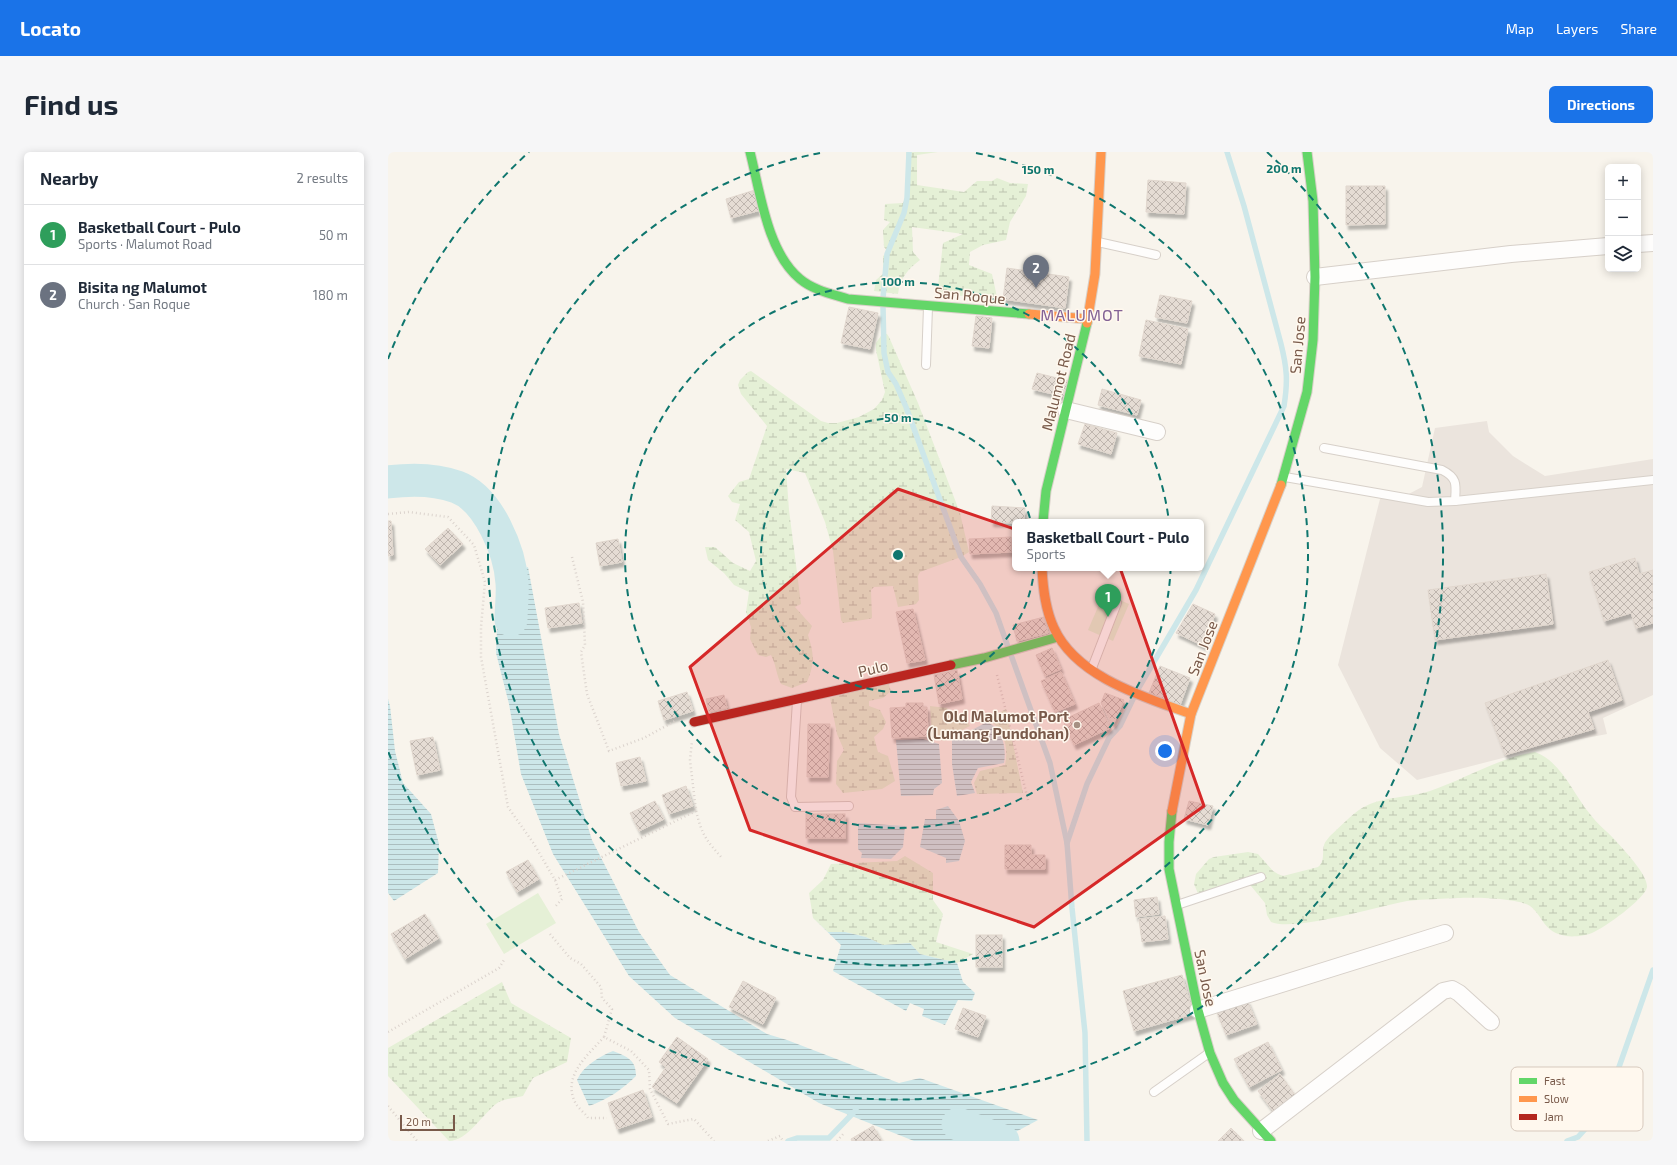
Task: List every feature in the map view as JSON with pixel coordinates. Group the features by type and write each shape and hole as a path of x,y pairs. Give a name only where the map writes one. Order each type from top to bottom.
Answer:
{"street":[{"name":"San Roque","path":"750,152 774,244 787,265 800,278 820,291 848,299 1088,319"},
{"name":"Malumot Road","path":"1043,519 1046,491 1088,319 1095,274 1101,152"},
{"name":"San Jose","path":"1266,1136 1234,1100 1223,1083 1210,1053 1198,1010 1176,906 1169,869 1169,842 1172,812 1191,714 1284,477 1307,392 1314,340 1315,277 1313,201 1307,152"},
{"path":"1641,244 1653,243"},
{"path":"1315,277 1511,254 1605,246"},
{"path":"1066,410 1157,432"},
{"path":"1042,571 1048,611 1058,637 1069,652 1092,669 1120,686 1191,714"},
{"name":"Pulo","path":"694,722 984,658 1058,637"},
{"path":"1198,1010 1445,933"},
{"path":"1266,1136 1443,991 1452,989 1459,992 1491,1022"}],"lane":[{"path":"1097,241 1156,255"},
{"path":"926,365 928,306"},
{"path":"1324,448 1442,470 1451,475 1456,483 1455,501"},
{"path":"1284,477 1428,502 1455,501 1653,480"},
{"path":"1092,669 1117,603"},
{"path":"797,700 791,797 792,803 795,807 849,806"},
{"path":"1176,906 1261,877"},
{"path":"1154,1092 1210,1053"}],"path":[{"path":"388,514 409,512 448,517 474,545 485,582 481,627 481,657 508,807 534,844 555,880 562,899 554,908"},
{"path":"572,557 583,602 585,645 581,652 587,694 609,751 644,738 674,721 694,722 690,760 696,811 701,830 709,844 722,858"},
{"path":"984,658 995,668 1028,800"},
{"path":"555,880 696,811"},
{"path":"550,934 570,958 581,964 601,987 602,998 612,1009 604,1037 577,1067 570,1085 576,1103 588,1118 607,1118"},
{"path":"388,1032 499,968 504,960"},
{"path":"604,1037 631,1051 649,1070 650,1089 668,1124 694,1119 714,1141"},
{"path":"388,1106 417,1141"},
{"path":"837,1141 845,1132"},
{"path":"768,1141 780,1136 783,1141"}],"highlighted area":[{"path":"898,489 1119,565 1204,806 1034,927 750,830 690,667"}],"shaded area":[{"path":"1487,421 1489,432 1513,456 1545,476 1653,459 1653,695 1603,718 1607,734 1565,742 1417,780 1380,748 1338,665 1380,499 1403,497 1422,487 1435,428"}],"green space":[{"path":"906,152 938,152 917,155 917,185 964,192 977,181 992,181 997,178 1010,183 1028,184 1026,196 1010,222 1006,240 983,245 970,252 969,265 992,274 997,297 937,295 943,243 963,234 912,227 913,252 920,260 905,274 898,294 874,291 876,280 883,274 883,256 888,252 884,247 883,230 890,222 884,220 885,204 903,203 910,186"},
{"path":"883,333 887,334 889,337 918,403 960,513 969,552 961,557 920,572 918,576 919,600 916,604 898,607 893,586 874,587 871,590 872,618 843,623 841,620 833,551 825,522 805,473 786,469 789,510 801,604 795,607 812,626 808,635 813,658 810,675 807,682 792,688 781,684 771,655 766,657 758,655 750,639 751,627 746,612 749,592 734,585 724,573 708,560 705,547 715,547 733,563 750,571 756,561 749,532 735,520 740,504 732,502 728,496 739,482 749,479 767,426 741,394 738,385 740,380 751,371 821,421 837,423 859,417 874,409 882,400 885,392 876,350 876,343"},
{"path":"1104,593 1129,604 1113,641 1088,630"},
{"path":"888,682 891,691 883,698 869,701 869,706 880,710 886,722 883,729 874,737 878,752 888,756 895,781 882,789 843,793 836,784 837,761 844,750 837,734 830,698"},
{"path":"930,706 947,708 953,720 965,717 970,726 949,736 945,741 932,738"},
{"path":"1006,709 1023,793 977,794 974,783 980,771 1005,765 1006,745 1004,739 998,728 988,719"},
{"path":"1535,752 1553,763 1560,771 1593,818 1629,856 1644,876 1646,882 1647,887 1645,892 1632,906 1592,933 1575,936 1558,934 1548,928 1535,910 1524,903 1484,898 1426,899 1407,901 1317,921 1298,924 1282,924 1271,922 1267,915 1265,903 1251,886 1245,885 1199,896 1194,884 1196,874 1209,859 1248,852 1258,854 1273,871 1283,876 1318,867 1322,863 1323,848 1326,841 1346,821 1362,808 1378,801 1430,791 1508,759"},
{"path":"905,856 933,873 933,900 943,914 936,942 973,954 957,963 920,954 910,943 883,945 866,937 845,932 828,932 813,918 809,893 823,880 831,864 897,861"},
{"path":"538,893 556,923 504,954 486,924"},
{"path":"502,982 511,1003 571,1038 567,1062 533,1078 523,1096 499,1102 462,1137 449,1141 388,1076 388,1048"}],"water":[{"path":"528,567 559,734 592,840 639,932 670,975 767,1034 787,1040 899,1083 920,1078 1038,1120 999,1141 914,1141 819,1103 675,1018 629,976 553,854 521,774 509,704 496,653 499,582"},
{"path":"388,699 395,751 403,783 431,814 439,844 438,873 394,901 388,893"},
{"path":"987,722 996,728 1003,741 1005,750 1004,763 978,768 971,782 975,793 957,796 952,764 952,738"},
{"path":"923,739 939,744 942,783 934,789 933,795 901,796 896,740"},
{"path":"948,806 959,821 965,841 959,861 946,863 946,858 920,847 925,819 936,819 936,810"},
{"path":"858,823 905,826 903,847 891,859 861,858 862,853 858,849"},
{"path":"813,918 828,932 845,932 866,937 883,945 910,943 920,954 957,963 963,982 975,993 972,1001 958,1000 945,1025 922,1016 924,1009 910,1003 906,1011 833,971 841,945"},
{"path":"613,1051 630,1059 636,1070 636,1076 614,1094 589,1106 577,1080 583,1070 592,1062"}],"building":[{"path":"1148,180 1186,183 1184,214 1146,212"},
{"path":"1346,186 1385,186 1385,224 1346,225"},
{"path":"755,190 761,210 731,218 726,199"},
{"path":"1007,268 1069,277 1065,308 1003,299"},
{"path":"1160,295 1192,301 1187,323 1155,317"},
{"path":"849,307 878,313 870,349 841,343"},
{"path":"976,316 992,318 989,348 972,346"},
{"path":"1146,320 1188,329 1181,364 1139,356"},
{"path":"1037,373 1069,381 1065,397 1032,389"},
{"path":"1102,389 1141,400 1137,415 1098,405"},
{"path":"1085,424 1117,433 1111,454 1078,444"},
{"path":"992,506 1025,508 1024,519 1012,519 1012,523 991,522"},
{"path":"388,521 391,521 393,555 388,556"},
{"path":"448,528 463,544 440,565 425,549"},
{"path":"1011,537 1012,552 970,554 969,539"},
{"path":"618,539 622,562 600,566 596,543"},
{"path":"1635,558 1639,574 1653,570 1653,623 1636,628 1631,613 1604,621 1589,572"},
{"path":"1546,574 1553,624 1435,640 1428,590"},
{"path":"579,603 582,623 548,628 545,608"},
{"path":"1193,604 1215,614 1204,646 1176,633"},
{"path":"913,609 925,660 907,663 896,612"},
{"path":"1044,617 1048,633 1017,641 1013,625"},
{"path":"1052,648 1061,669 1045,676 1036,655"},
{"path":"1608,660 1622,700 1588,712 1594,729 1505,755 1485,703"},
{"path":"1160,666 1190,678 1180,705 1149,693"},
{"path":"957,670 962,699 939,704 934,675"},
{"path":"1061,672 1075,704 1055,712 1041,681"},
{"path":"687,692 693,711 664,720 658,701"},
{"path":"1105,693 1124,700 1113,725 1101,703"},
{"path":"724,695 727,708 709,712 706,699"},
{"path":"906,703 923,703 923,707 927,707 928,736 892,738 890,708 906,707"},
{"path":"1099,703 1110,728 1074,745 1063,720"},
{"path":"808,724 830,724 828,777 807,777"},
{"path":"433,737 440,770 417,775 410,741"},
{"path":"640,757 646,781 621,786 616,763"},
{"path":"686,786 693,806 669,814 662,795"},
{"path":"655,801 664,819 639,831 630,813"},
{"path":"1189,801 1213,806 1208,825 1184,819"},
{"path":"806,814 845,814 845,838 806,838"},
{"path":"1005,845 1031,845 1031,855 1045,855 1045,869 1005,869"},
{"path":"528,860 539,879 517,892 506,872"},
{"path":"1157,897 1159,914 1136,917 1134,900"},
{"path":"425,914 439,938 405,959 391,934"},
{"path":"1165,916 1168,939 1142,942 1139,919"},
{"path":"976,935 1002,935 1002,967 976,967"},
{"path":"1182,975 1193,1014 1134,1031 1123,991"},
{"path":"743,981 776,998 763,1024 729,1007"},
{"path":"1247,1000 1257,1024 1226,1035 1216,1010"},
{"path":"963,1008 986,1016 978,1037 955,1029"},
{"path":"677,1037 708,1059 677,1103 652,1087 666,1067 659,1062"},
{"path":"1268,1042 1282,1070 1249,1087 1234,1059"},
{"path":"1280,1074 1298,1099 1276,1115 1258,1091"},
{"path":"643,1090 652,1117 617,1129 608,1103"},
{"path":"873,1126 882,1141 852,1141 851,1139"},
{"path":"1231,1128 1244,1141 1218,1141"}],"waterway":[{"path":"883,298 887,254 904,213 907,198 909,152"},
{"path":"1138,689 1196,590 1284,406 1286,368 1283,353 1244,206 1227,152"},
{"path":"883,306 884,353 888,372 896,384 906,407 961,557 980,584 996,613 1008,647"},
{"path":"388,482 414,480 449,484 468,493 479,503 488,514 496,528 507,557 512,583 511,620"},
{"path":"1011,655 1050,763 1067,843 1085,1033 1087,1141"},
{"path":"1067,843 1087,784 1109,738 1120,726 1134,697"},
{"path":"1619,1067 1653,970"},
{"path":"788,1141 797,1138 829,1138 856,1110"},
{"path":"958,1124 1003,1141"},
{"path":"1567,1141 1578,1137 1583,1131"}],"traffic: fast":[{"path":"750,152 766,220 772,237 789,267 805,283 823,291 848,299 1029,314"},
{"path":"1281,485 1307,392 1313,340 1315,277 1313,201 1307,152"},
{"path":"1043,519 1046,491 1087,323"},
{"path":"951,665 984,658 1058,637"},
{"path":"1172,811 1169,842 1169,869 1198,1010 1210,1053 1223,1083 1234,1100 1271,1141"}],"traffic: slow":[{"path":"1087,323 1095,274 1101,152"},
{"path":"1029,314 1088,319"},
{"path":"1172,811 1191,714 1281,485"},
{"path":"1042,571 1045,598 1051,621 1064,645 1078,660 1113,683 1191,714"}],"traffic: jam":[{"path":"694,722 951,665"}],"place":[{"name":"Bisita ng Malumot","path":"1036,288"},
{"name":"Basketball Court - Pulo","path":"1108,617"},
{"name":"Old Malumot Port (Lumang Pundohan)","path":"1077,725"}],"district":[{"name":"MALUMOT","path":"1082,314"}]}
